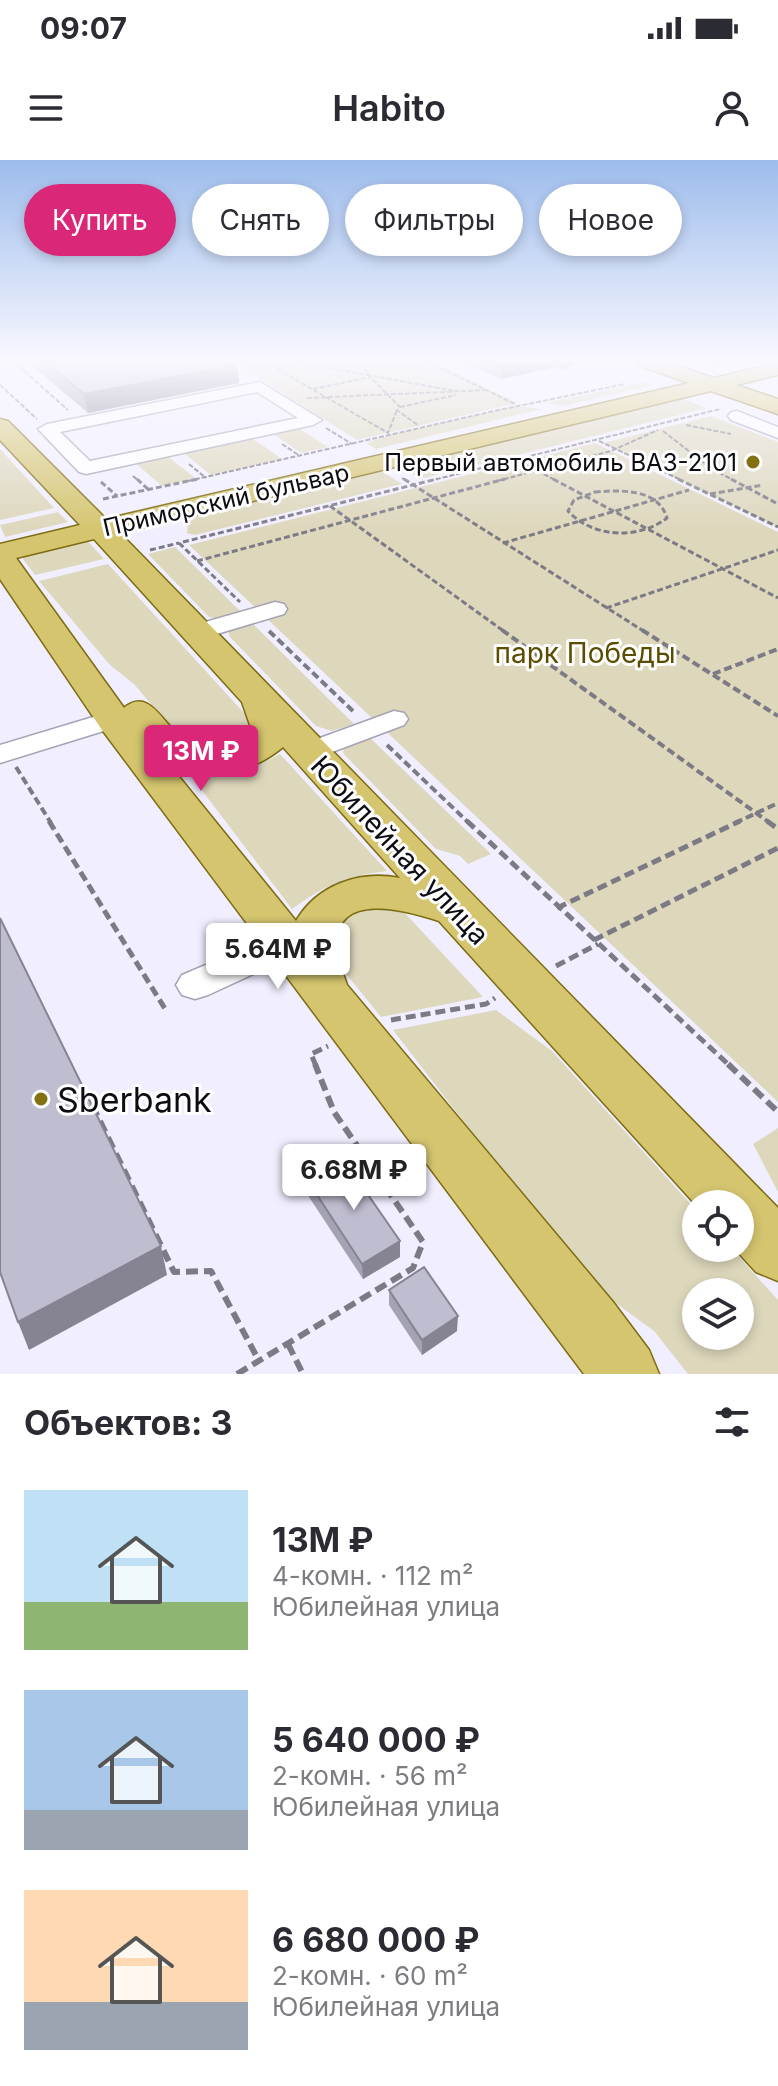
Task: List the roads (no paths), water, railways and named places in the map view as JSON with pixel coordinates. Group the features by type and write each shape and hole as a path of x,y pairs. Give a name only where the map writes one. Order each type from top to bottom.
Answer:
{"main road":[{"name":"Приморский бульвар","path":"0,555 95,517 522,419"},
{"name":"Юбилейная улица","path":"0,426 95,517 308,752 721,1190"},
{"path":"0,542 95,517"},
{"path":"0,555 113,719 607,1350 652,1374"},
{"path":"75,668 128,697 172,752 190,760 232,761 254,754 269,739 269,725 259,699"},
{"path":"322,988 313,950 316,927 326,911 342,899 376,890 407,894 455,909"},
{"path":"754,1226 778,1251"}],"street":[{"path":"99,419 47,429 86,468 313,420 311,419"},
{"path":"743,419 778,433"},
{"path":"197,632 264,612"},
{"path":"3,753 113,719"},
{"path":"308,752 382,723"},
{"path":"195,985 288,943"}],"place":[{"name":"Первый автомобиль ВАЗ-2101","path":"753,462"},
{"name":"Sberbank","path":"41,1099"}],"park label":[{"name":"парк Победы","path":"585,653"}]}
